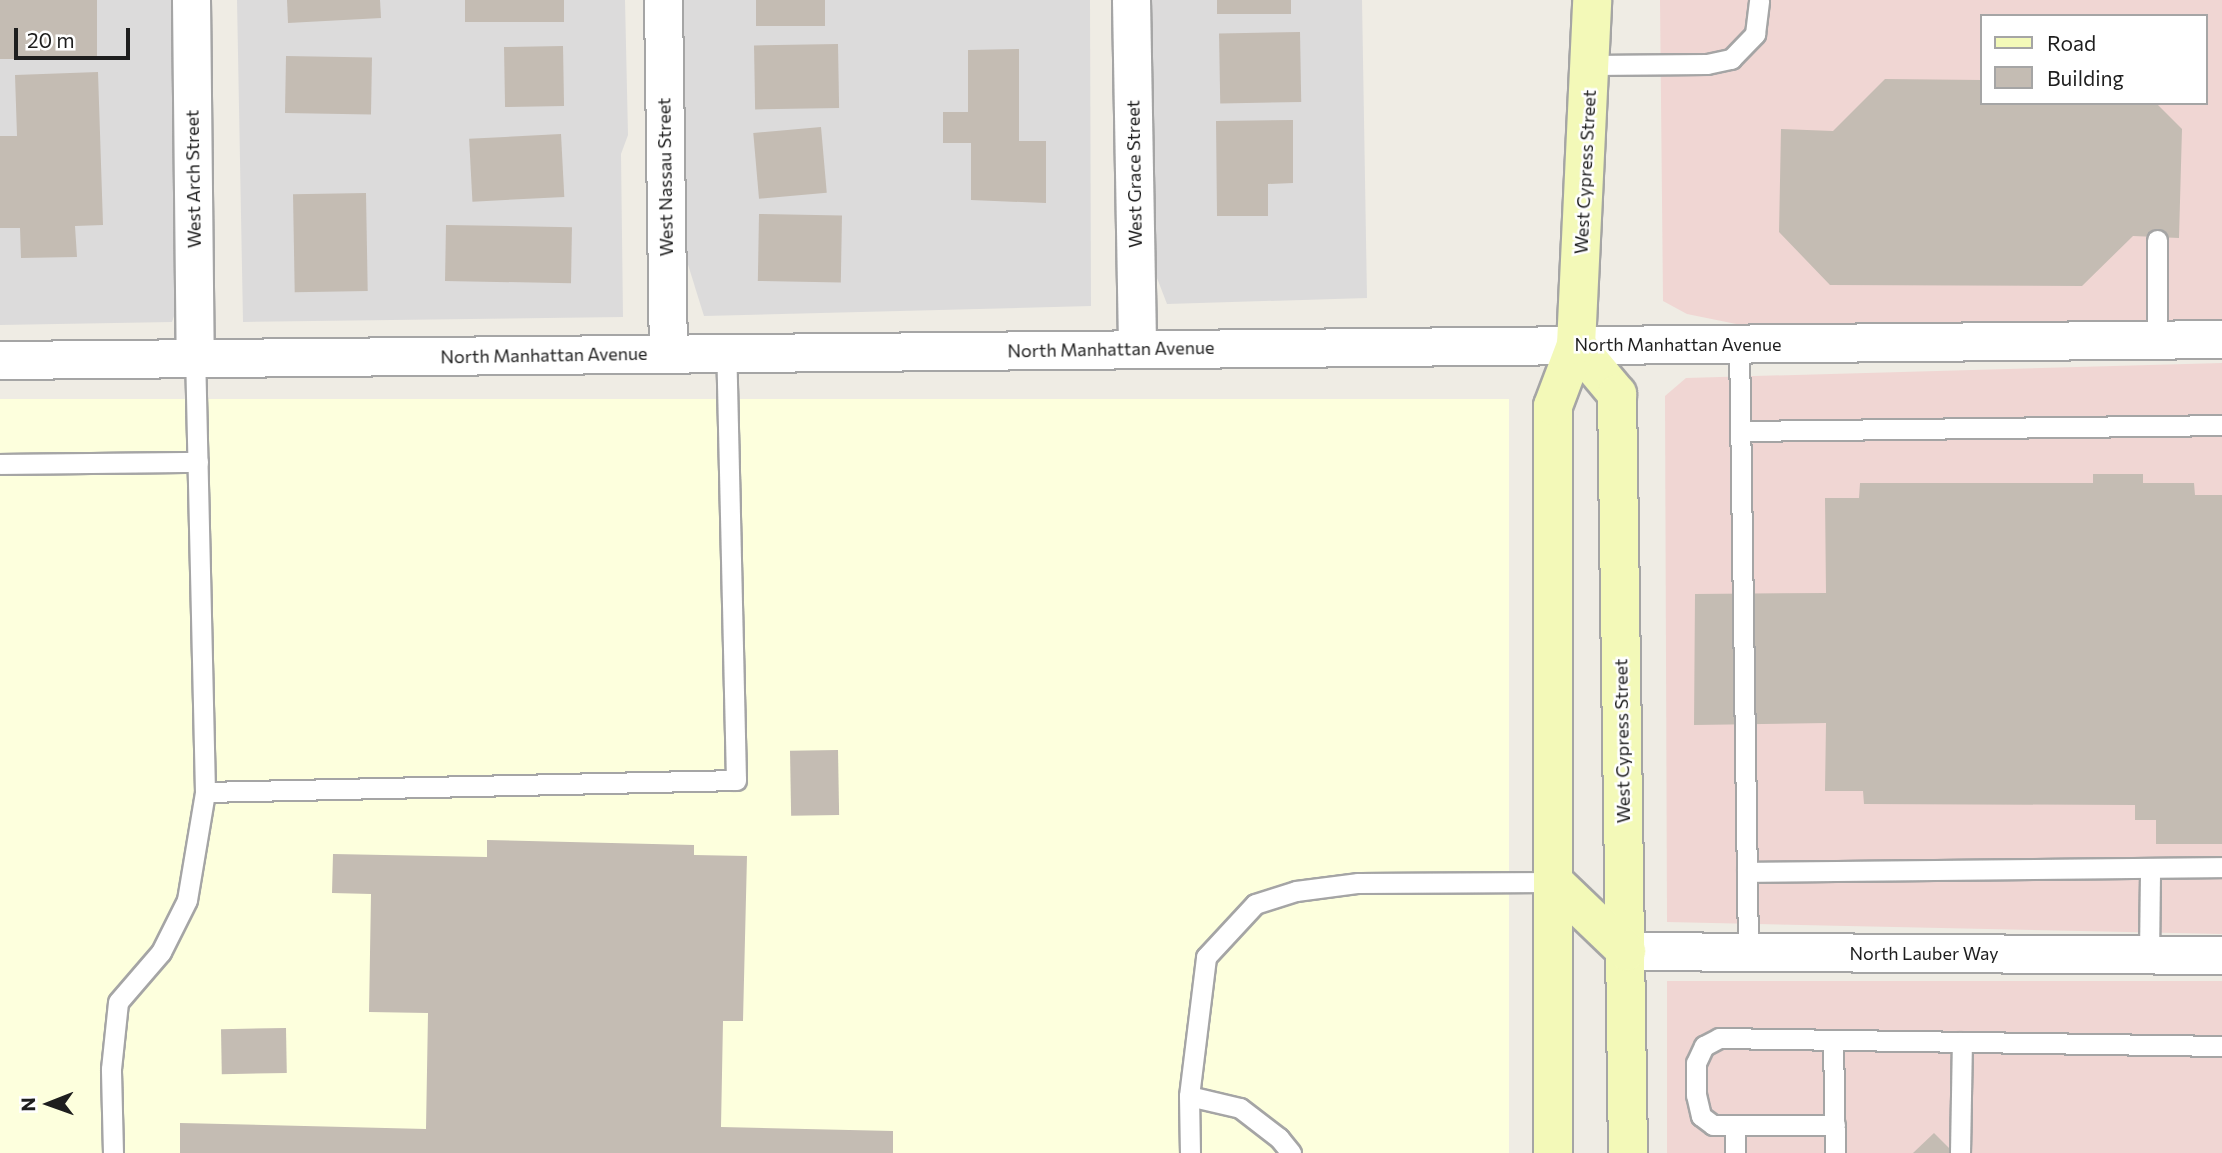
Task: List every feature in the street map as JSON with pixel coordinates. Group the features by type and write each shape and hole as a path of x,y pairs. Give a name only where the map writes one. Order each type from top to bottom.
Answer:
{"street":[{"name":"West Arch Street","path":"191,0 195,358"},
{"name":"West Nassau Street","path":"663,0 668,354"},
{"name":"West Grace Street","path":"1131,0 1137,349"},
{"name":"West Cypress Street","path":"1553,1153 1553,406 1576,345 1592,0"},
{"name":"North Manhattan Avenue","path":"0,360 2222,339"},
{"name":"West Cypress Street","path":"1576,345 1617,394 1628,1153"},
{"path":"1554,881 1626,951"},
{"name":"North Lauber Way","path":"1626,951 2222,955"}],"lane":[{"path":"1591,65 1707,64 1731,59 1755,34 1759,0"},
{"path":"2157,240 2157,339"},
{"path":"1740,343 1748,952"},
{"path":"205,792 736,780 726,352"},
{"path":"113,1153 111,1069 118,1002 161,953 187,900 205,792 195,358"},
{"path":"1740,431 2222,425"},
{"path":"0,464 198,462"},
{"path":"1747,872 2222,867"},
{"path":"2149,955 2150,868"},
{"path":"1190,1153 1189,1096 1206,957 1255,904 1296,891 1358,883 1554,881"},
{"path":"1835,1125 1713,1125 1701,1116 1696,1063 1704,1046 1719,1038 2222,1046"},
{"path":"1833,1040 1835,1153"},
{"path":"1960,1153 1962,1042"},
{"path":"1189,1096 1240,1108 1279,1138 1291,1153"},
{"path":"1734,1153 1735,1126"}],"shaded area":[{"path":"0,0 174,0 176,310 172,322 0,325"},
{"path":"237,0 625,0 628,135 621,154 623,317 243,322"},
{"path":"679,0 1090,0 1091,306 704,316 685,255"},
{"path":"1149,0 1362,0 1367,298 1167,304 1152,265"},
{"path":"1660,0 2222,0 2222,323 1751,327 1687,314 1663,301"},
{"path":"2222,363 2222,934 1667,922 1665,396 1686,378"},
{"path":"0,399 1509,399 1509,1153 0,1153"},
{"path":"1667,981 2222,981 2222,1153 1667,1153"}],"building":[{"path":"0,0 97,0 97,59 0,59"},
{"path":"287,0 380,0 381,18 288,23"},
{"path":"465,0 564,0 564,22 465,22"},
{"path":"756,0 825,0 825,26 756,26"},
{"path":"1217,0 1291,0 1291,14 1217,14"},
{"path":"1300,32 1301,102 1220,103 1219,33"},
{"path":"838,44 839,108 755,109 754,45"},
{"path":"563,46 564,106 505,107 504,47"},
{"path":"1019,49 1019,141 1046,141 1046,203 971,200 971,143 943,143 943,112 968,112 968,50"},
{"path":"286,56 372,58 371,114 285,113"},
{"path":"98,72 103,225 75,226 77,257 21,258 20,228 0,228 0,136 17,136 15,75"},
{"path":"1885,79 1980,80 1980,105 2158,105 2182,129 2179,238 2133,236 2082,286 1830,285 1779,232 1781,129 1833,131"},
{"path":"1293,120 1293,183 1268,184 1268,216 1217,216 1216,121"},
{"path":"821,127 827,193 759,199 753,133"},
{"path":"561,134 564,197 472,202 469,139"},
{"path":"366,193 368,291 295,292 293,194"},
{"path":"759,214 842,215 841,282 758,281"},
{"path":"446,225 572,227 571,283 445,281"},
{"path":"2093,474 2143,474 2143,483 2194,483 2195,495 2222,495 2222,844 2156,844 2156,820 2135,820 2135,805 1864,804 1863,791 1825,791 1826,723 1694,725 1695,594 1826,593 1825,498 1859,498 1860,483 2093,483"},
{"path":"838,750 839,815 791,816 790,751"},
{"path":"487,840 694,845 694,855 747,856 743,1021 723,1021 721,1127 893,1131 893,1153 180,1153 180,1123 426,1129 428,1013 369,1012 371,894 332,893 333,854 487,857"},
{"path":"286,1028 287,1073 222,1074 221,1029"},
{"path":"1934,1133 1954,1153 1913,1153"}]}
